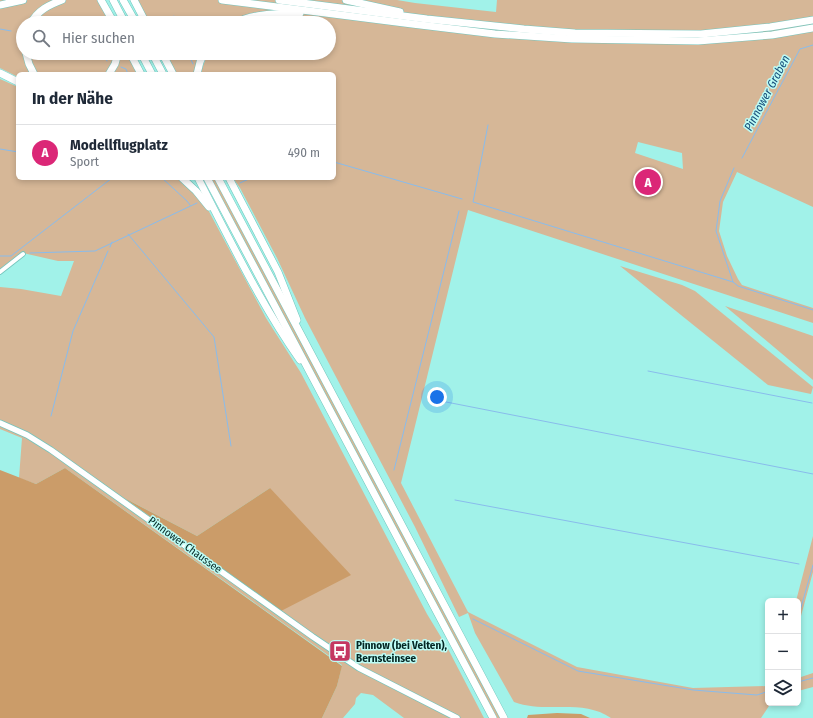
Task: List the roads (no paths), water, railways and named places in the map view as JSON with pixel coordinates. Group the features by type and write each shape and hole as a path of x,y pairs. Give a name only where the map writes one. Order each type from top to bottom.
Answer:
{"highway":[{"path":"0,5 23,0"},
{"path":"36,16 44,8 62,0"},
{"path":"101,0 110,16"},
{"path":"112,0 121,16"},
{"path":"124,0 132,16"},
{"path":"134,0 142,16"},
{"path":"222,0 495,34 572,39 698,41 772,35 813,28"},
{"path":"279,0 427,19 575,33 701,34 770,27 813,20"},
{"path":"346,0 427,19"},
{"path":"256,16 318,12"},
{"path":"28,60 33,72"},
{"path":"110,72 116,60"},
{"path":"134,60 141,72"},
{"path":"145,60 151,72"},
{"path":"156,60 162,72"},
{"path":"166,60 172,72"},
{"path":"198,72 202,60"},
{"path":"0,74 16,81"},
{"path":"184,180 207,204 237,254"},
{"path":"199,180 274,323 318,387"},
{"path":"208,180 493,718"},
{"path":"219,180 504,718"},
{"path":"230,180 280,276 306,344"}],"main road":[{"name":"Pinnower Chaussee","path":"0,423 27,435 51,450 352,664 457,718"}],"street":[{"path":"0,272 23,254"}],"waterway":[{"path":"0,29 11,31"},
{"name":"Pinnower Graben","path":"742,158 800,49 813,45"},
{"path":"191,60 193,64"},
{"path":"121,67 126,69 127,72"},
{"path":"488,125 473,202 733,282"},
{"path":"0,149 16,152"},
{"path":"336,163 462,199"},
{"name":"Pinnower Graben","path":"734,168 720,201 716,231 733,282 738,286 813,310"},
{"path":"0,256 11,256 109,180"},
{"path":"164,180 190,205"},
{"path":"240,183 247,180"},
{"path":"30,253 95,251 197,203"},
{"path":"394,470 459,211"},
{"path":"128,234 214,337 231,446"},
{"path":"110,247 112,242"},
{"path":"51,416 73,331 108,251"},
{"path":"648,371 812,403"},
{"path":"436,400 813,474"},
{"path":"455,500 799,564"},
{"path":"801,607 813,565"},
{"path":"473,619 578,671 693,690 757,695 765,692"},
{"path":"801,681 813,678"}],"place":[{"name":"Modellflugplatz","path":"648,182"},
{"name":"Pinnow (bei Velten), Bernsteinsee","path":"340,651"}]}
